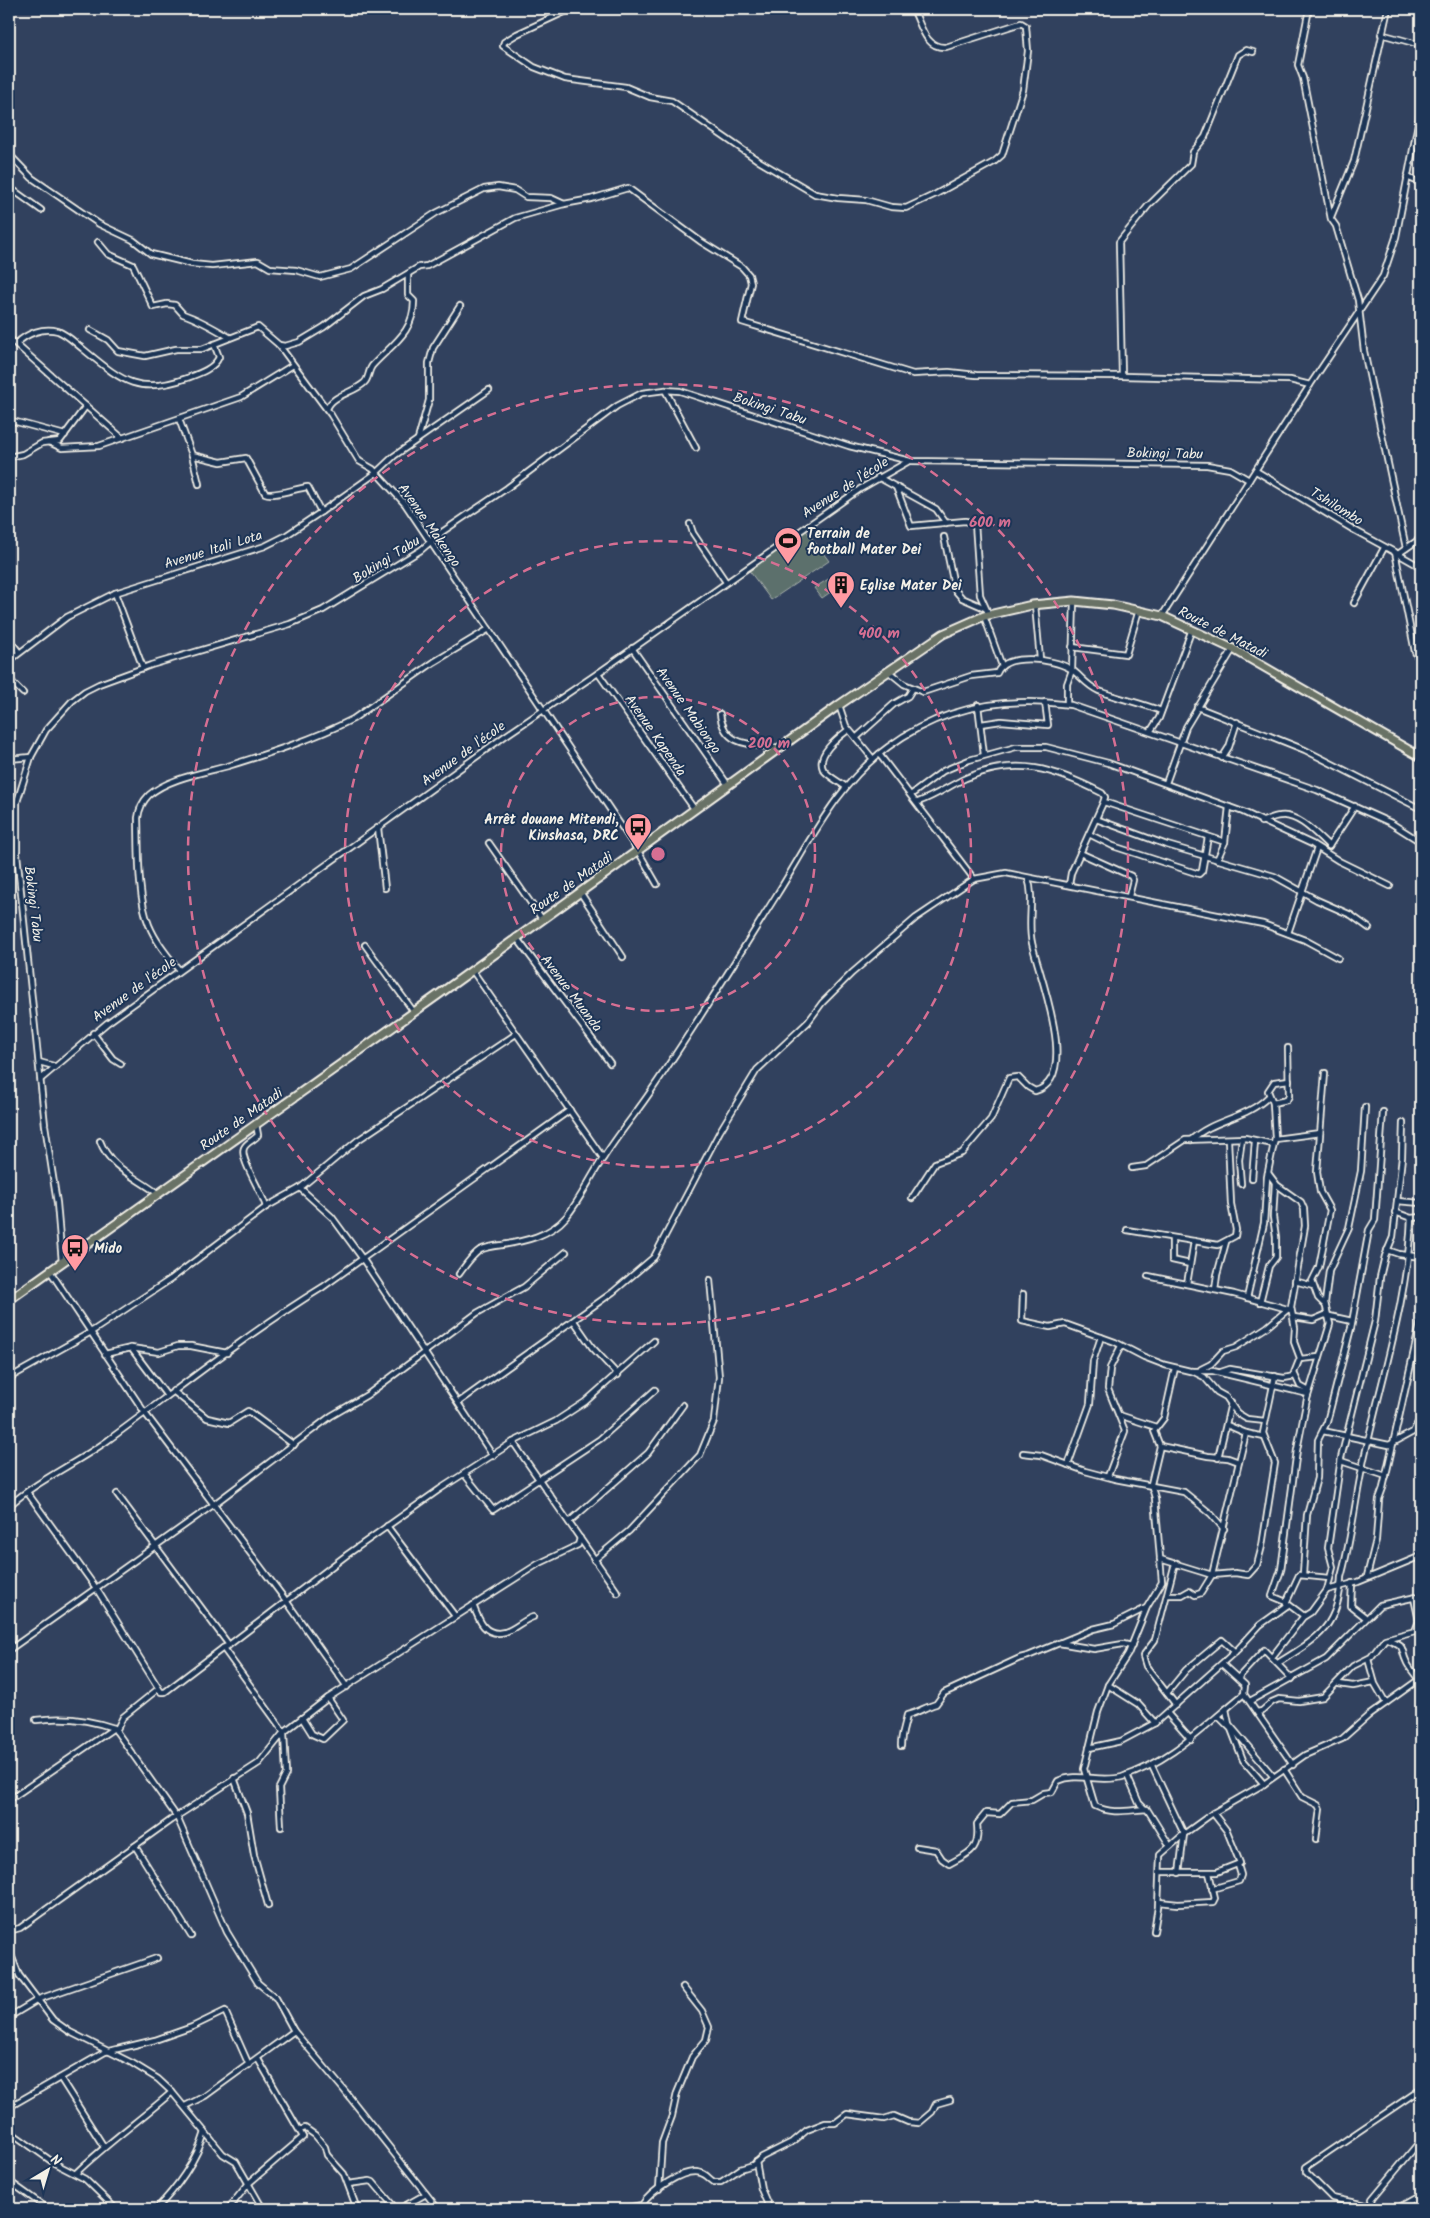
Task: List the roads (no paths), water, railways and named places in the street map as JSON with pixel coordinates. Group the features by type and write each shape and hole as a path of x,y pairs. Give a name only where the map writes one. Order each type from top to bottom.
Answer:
{"highway":[{"name":"Route de Matadi","path":"10,1299 414,1012 839,705 943,634 987,615 1007,609 1074,602 1139,610 1162,616 1233,648 1421,757"}],"street":[{"path":"571,9 515,34 504,42 503,46 534,66 565,79 626,87 650,97 672,101 759,161 815,194 866,200 898,208 906,208 994,162 1002,155 1022,90 1028,51 1026,26 1021,23 946,47 934,46 929,42 913,9"},
{"path":"1309,9 1298,64 1303,78 1331,218 1336,226 1359,312 1364,350 1406,548"},
{"path":"1331,218 1354,162 1388,9"},
{"path":"1381,34 1421,45"},
{"path":"1122,376 1119,242 1148,206 1191,164 1193,152 1205,137 1238,55 1246,50 1253,52"},
{"path":"1162,616 1388,265 1396,237 1407,177 1420,125 1421,108"},
{"path":"9,154 32,178 94,221 134,240 151,254 192,264 212,266 257,260 270,268 296,270 320,277 351,269 436,213 484,189 498,186 515,190 526,196 551,198 564,204"},
{"path":"1407,177 1421,183"},
{"path":"9,187 41,210"},
{"path":"279,345 291,345 309,336 364,296 408,274 419,266 428,266 515,218 564,204 592,200 627,188 634,190 700,241 742,267 749,275 752,283 741,320 744,324 886,364 913,374 1290,380 1310,385"},
{"path":"98,242 108,254 133,266 153,307 168,304 176,305 183,314 193,316 202,324 229,337"},
{"path":"327,409 330,402 364,382 371,367 384,357 410,326 414,300 408,295 408,274"},
{"path":"418,439 429,400 429,363 433,348 460,306"},
{"name":"Avenue Makengo","path":"90,330 108,340 118,351 126,354 150,356 176,349 198,349 259,326 279,345 327,409 359,461 376,473 405,504 430,544 545,710 638,851 657,884"},
{"path":"16,344 28,334 48,328 58,331 120,378 140,385 171,382 206,370 219,357 214,344"},
{"path":"9,338 122,438"},
{"path":"49,442 62,448 95,447 179,419 253,391 293,365"},
{"name":"Avenue Itali Lota","path":"9,661 67,616 115,593 265,546 286,536 376,473 394,456 489,390"},
{"path":"665,390 696,448"},
{"name":"Bokingi Tabu","path":"62,1262 58,1203 49,1152 17,854 17,802 31,757 55,718 84,691 143,668 312,616 349,596 430,544 442,532 507,488 617,406 635,396 665,390 689,394 849,446 910,461 1207,465 1230,469 1249,480"},
{"path":"9,457 23,454 42,443 60,441 86,406"},
{"path":"179,419 192,455 199,484"},
{"path":"9,420 65,435"},
{"path":"192,455 221,462 246,458 257,481 267,494 308,487 321,512"},
{"name":"Avenue de l'école","path":"41,1079 93,1033 505,736 878,477 910,461"},
{"name":"Tshilombo","path":"1256,471 1384,548 1421,567"},
{"path":"878,477 936,509 946,523"},
{"path":"896,487 909,525 970,521 975,523 980,595 1002,666"},
{"path":"690,524 693,532 726,582"},
{"path":"944,537 956,590 962,598 985,608"},
{"path":"1421,538 1396,553 1414,644 1421,663"},
{"path":"1354,603 1384,548"},
{"path":"115,593 143,668"},
{"path":"1067,704 1067,684 1072,670 1074,602"},
{"path":"1035,605 1040,660"},
{"path":"1072,647 1126,654 1139,610"},
{"path":"1150,732 1161,711 1192,628"},
{"path":"179,970 158,940 146,917 138,818 140,806 149,795 179,780 277,750 339,726 353,719 434,662 489,629"},
{"path":"9,639 19,652"},
{"name":"Avenue Mabiongo","path":"632,648 728,785"},
{"path":"1166,783 1179,743 1233,648"},
{"path":"888,671 913,688 923,692 971,676 997,673 1002,666 1017,661 1040,660 1055,662 1072,670 1084,683 1099,691 1161,711"},
{"name":"Avenue Kapenda","path":"598,673 695,810"},
{"path":"9,679 23,693"},
{"path":"856,738 894,704 908,696 913,688"},
{"path":"981,724 1000,721 1048,724 1045,702"},
{"path":"459,1274 480,1250 533,1239 561,1223 576,1204 603,1158 685,1040 778,892 815,829 846,787 873,760 895,742 926,725 978,705 1045,702 1067,704 1289,780 1355,806 1391,823 1421,842"},
{"path":"839,705 848,730 873,760"},
{"path":"978,705 984,755"},
{"path":"1198,707 1305,750 1421,809"},
{"path":"720,714 723,728 730,737 745,743 779,748"},
{"path":"1222,758 1229,748 1237,722"},
{"path":"846,787 824,770 823,766 828,746 848,730"},
{"path":"912,794 942,771 984,755 1016,747 1035,746 1073,753 1166,783 1229,807 1324,851 1339,861 1390,886"},
{"path":"880,754 974,878"},
{"path":"9,759 31,757"},
{"path":"918,802 979,773 1024,766 1048,769 1084,783 1106,797 1080,853 1069,884"},
{"path":"1104,802 1225,842"},
{"path":"1324,851 1330,846 1355,806"},
{"path":"1217,860 1225,842 1229,807"},
{"path":"1261,822 1279,816 1287,816 1308,826 1330,846"},
{"path":"1096,819 1167,845 1274,876 1302,892 1345,912 1369,928"},
{"path":"378,828 385,888"},
{"path":"1089,834 1113,846 1193,873 1201,873 1208,837"},
{"path":"1414,837 1421,836"},
{"path":"489,843 542,919"},
{"path":"1288,933 1317,848"},
{"path":"1080,853 1131,876 1133,880 1128,896"},
{"path":"459,1402 574,1321 613,1292 654,1257 715,1139 757,1070 808,1022 822,1004 852,973 916,918 974,878 1006,874 1069,884 1245,920 1288,933 1338,958"},
{"path":"912,1198 935,1163 962,1153 991,1119 1009,1078 1018,1077 1035,1091 1049,1085 1055,1074 1054,1023 1032,943 1032,897 1028,878"},
{"path":"580,892 623,957"},
{"name":"Avenue Muanda","path":"516,937 610,1063"},
{"path":"365,945 414,1012"},
{"path":"472,970 603,1158"},
{"path":"93,1033 113,1059 120,1064"},
{"path":"9,1378 91,1332 171,1279 266,1207 300,1188 358,1140 444,1080 516,1034"},
{"path":"1273,1103 1288,1100 1288,1048"},
{"path":"39,1062 54,1066"},
{"path":"1325,1074 1317,1172 1320,1192 1330,1210 1319,1267 1312,1278 1318,1298 1325,1305"},
{"path":"1247,1298 1264,1223 1268,1173 1274,1142 1273,1103 1268,1097 1269,1088 1274,1082 1289,1080"},
{"path":"1190,1140 1201,1130 1241,1116 1268,1097"},
{"path":"1304,1616 1272,1596 1280,1570 1297,1450 1309,1393 1330,1324 1325,1305 1328,1271 1347,1232 1357,1193 1362,1165 1365,1107"},
{"path":"9,1506 27,1492 92,1451 173,1391 570,1110"},
{"path":"1303,1574 1306,1515 1317,1478 1318,1440 1323,1431 1352,1321 1369,1230 1375,1220 1383,1112"},
{"path":"1272,1657 1304,1616 1311,1612 1327,1590 1333,1566 1328,1548 1341,1461 1374,1321 1380,1277 1387,1250 1393,1237 1402,1157 1403,1123"},
{"path":"256,1124 258,1135 246,1145 243,1152 245,1163 256,1182 266,1207"},
{"path":"1132,1168 1146,1166 1162,1157 1180,1143 1190,1140 1242,1139 1274,1142 1320,1133"},
{"path":"1241,1184 1239,1160 1242,1139"},
{"path":"1127,1230 1218,1245 1235,1236 1228,1140"},
{"path":"100,1141 104,1152 116,1166 157,1193"},
{"path":"1252,1179 1255,1141"},
{"path":"1190,1371 1209,1366 1223,1352 1238,1346 1289,1310 1305,1226 1304,1209 1301,1202 1275,1183 1268,1173"},
{"path":"1260,1302 1269,1266 1276,1257 1273,1217 1275,1183"},
{"path":"300,1188 332,1217 362,1258 426,1350 494,1456"},
{"path":"1396,1201 1421,1203"},
{"path":"1395,1212 1411,1218 1421,1217"},
{"path":"1278,1663 1323,1631 1340,1599 1341,1577 1362,1470 1388,1363 1409,1256 1411,1218"},
{"path":"1172,1238 1172,1260 1190,1264"},
{"path":"1187,1284 1194,1241"},
{"path":"1216,1290 1217,1275 1226,1242"},
{"path":"1387,1250 1421,1257"},
{"path":"9,1650 213,1505 331,1416 367,1395 477,1313 524,1287 566,1252"},
{"path":"50,1271 145,1413 287,1602 347,1688"},
{"path":"1148,1276 1216,1290 1289,1310 1294,1317 1294,1342 1300,1359 1294,1371 1295,1376 1300,1386 1309,1393"},
{"path":"594,1560 630,1531 700,1454 714,1421 719,1377 710,1280"},
{"path":"1295,1281 1313,1286"},
{"path":"9,1288 10,1299"},
{"path":"1023,1294 1022,1321 1050,1327 1065,1324 1121,1346 1152,1361 1190,1371 1204,1377 1231,1403 1235,1411 1244,1418 1265,1421"},
{"path":"1294,1317 1311,1320 1327,1315 1352,1321"},
{"path":"1367,1576 1376,1540 1379,1499 1386,1476 1421,1320"},
{"path":"574,1321 592,1347 618,1375"},
{"path":"1068,1465 1090,1404 1093,1361 1101,1338"},
{"path":"27,1492 96,1588 158,1689 161,1692 165,1692 387,1526 513,1442 572,1411 618,1375 654,1341"},
{"path":"105,1354 131,1348 159,1352 178,1346 227,1353"},
{"path":"1108,1476 1125,1431 1108,1390 1110,1368 1121,1346"},
{"path":"131,1348 167,1396"},
{"path":"1300,1359 1319,1357"},
{"path":"1145,1809 1127,1813 1107,1812 1096,1806 1084,1769 1108,1684 1132,1646 1147,1607 1162,1582 1155,1498 1151,1484 1160,1446 1154,1432 1164,1418 1175,1368"},
{"path":"1217,1372 1230,1369 1275,1376 1295,1376"},
{"path":"1196,1370 1217,1372 1309,1393"},
{"path":"1160,1559 1212,1575 1248,1574 1257,1565 1275,1463 1264,1437 1265,1421 1275,1376"},
{"path":"465,1475 493,1510 538,1478 600,1439 655,1390"},
{"path":"173,1391 207,1418 229,1422 248,1411 294,1445"},
{"path":"1218,1458 1231,1403"},
{"path":"570,1522 648,1453 683,1405"},
{"path":"1119,1415 1156,1428"},
{"path":"1323,1431 1384,1444 1393,1444 1413,1432 1421,1417"},
{"path":"1227,1425 1246,1434 1264,1437"},
{"path":"1168,1594 1182,1595 1189,1591 1194,1595 1200,1593 1212,1575 1224,1529 1226,1508 1246,1434"},
{"path":"513,1442 618,1593"},
{"path":"1160,1446 1218,1458 1228,1458 1239,1462"},
{"path":"1023,1453 1041,1455 1108,1476 1185,1492 1211,1514 1224,1529"},
{"path":"1341,1461 1358,1466 1362,1470 1386,1476"},
{"path":"117,1494 191,1597 206,1613 229,1645"},
{"path":"387,1526 456,1616"},
{"path":"575,1546 580,1538"},
{"path":"9,1932 20,1928 177,1817 259,1763 284,1732 328,1698 347,1688 538,1564 575,1546 586,1547"},
{"path":"1327,1590 1386,1571 1410,1559 1421,1556"},
{"path":"1176,1705 1146,1666 1143,1656 1153,1646 1174,1567 1178,1563"},
{"path":"1089,1748 1121,1741 1155,1723 1235,1652 1260,1625 1287,1604 1299,1575 1329,1578"},
{"path":"1352,1583 1351,1606 1365,1617"},
{"path":"1250,1701 1292,1679 1333,1653 1365,1617 1387,1602 1421,1596"},
{"path":"1256,1712 1262,1711 1272,1702 1279,1699 1299,1701 1320,1699 1338,1685 1354,1666 1368,1660 1387,1639 1417,1629 1419,1620 1414,1598"},
{"path":"474,1605 479,1623 488,1630 504,1632 533,1617"},
{"path":"900,1746 901,1734 905,1728 908,1714 914,1714 923,1707 936,1704 941,1695 1058,1643 1093,1629 1114,1624 1147,1607"},
{"path":"1154,1931 1158,1902 1160,1856 1170,1846 1213,1813 1264,1784 1305,1755 1342,1739 1386,1703 1420,1679 1406,1662 1405,1651 1400,1645 1387,1639"},
{"path":"1167,1693 1186,1670 1222,1640 1235,1652"},
{"path":"1058,1643 1094,1649 1123,1644 1132,1646"},
{"path":"224,1648 284,1732 286,1774 280,1788 281,1827"},
{"path":"1238,1678 1263,1650 1292,1679"},
{"path":"1368,1660 1374,1682 1386,1703"},
{"path":"917,1847 936,1850 942,1860 949,1864 958,1857 972,1852 975,1848 978,1838 977,1824 984,1814 1000,1814 1012,1802 1035,1800 1044,1793 1052,1792 1059,1780 1072,1777 1108,1780 1152,1766 1191,1740 1244,1694 1245,1684 1222,1664"},
{"path":"1338,1685 1343,1683 1353,1686 1374,1682"},
{"path":"1108,1684 1138,1704 1155,1723"},
{"path":"9,1800 115,1730 122,1717 158,1689"},
{"path":"1244,1694 1293,1764"},
{"path":"302,1718 312,1734 323,1739 343,1720 328,1698"},
{"path":"1226,1709 1229,1724 1273,1776"},
{"path":"1167,1713 1191,1740"},
{"path":"1218,1716 1231,1729 1243,1760 1264,1784"},
{"path":"36,1720 56,1717 76,1718 115,1730 177,1817 227,1932 258,1983 276,1998 294,2031 344,2090 438,2209"},
{"path":"1152,1766 1184,1834 1179,1873"},
{"path":"1284,1769 1302,1797 1320,1809 1316,1839"},
{"path":"1127,1775 1140,1803 1153,1817 1170,1846"},
{"path":"234,1778 247,1813 254,1855 268,1904"},
{"path":"1212,1889 1238,1881 1241,1877 1238,1865 1241,1862 1229,1836 1213,1813"},
{"path":"135,1846 191,1936"},
{"path":"1160,1872 1181,1874 1179,1873 1209,1873 1238,1865"},
{"path":"1158,1902 1210,1904 1215,1898 1209,1873"},
{"path":"9,1950 19,1975 54,2020 70,2032 147,2072 172,2092 223,2154 236,2162 263,2209"},
{"path":"9,2017 38,1999 157,1958"},
{"path":"659,2189 662,2143 672,2116 676,2092 690,2068 692,2057 706,2040 709,2027 702,2011 683,1987"},
{"path":"9,2107 61,2079 95,2057 109,2051 192,2027 226,2011 249,2065"},
{"path":"185,2106 205,2096 294,2031"},
{"path":"228,2209 249,2183 302,2140 304,2136 278,2097 258,2059"},
{"path":"61,2079 104,2147"},
{"path":"1384,2209 1342,2202 1332,2198 1306,2172 1306,2168 1421,2089"},
{"path":"76,2173 104,2147 127,2132 172,2092"},
{"path":"622,2209 642,2205 648,2196 681,2174 695,2172 704,2174 712,2181 718,2183 756,2162 762,2156 794,2141 807,2130 825,2123 835,2123 847,2114 884,2119 894,2116 908,2122 920,2122 932,2112 936,2104 950,2100"},
{"path":"300,2130 305,2128 315,2134 348,2184 357,2209"},
{"path":"9,2131 54,2163 76,2173 89,2182 116,2209"},
{"path":"156,2209 178,2183 202,2142 205,2132"},
{"path":"1374,2206 1372,2199 1421,2140"},
{"path":"756,2162 761,2189 768,2209"},
{"path":"348,2184 370,2180 397,2209 426,2194"},
{"path":"9,2181 48,2209"},
{"path":"1396,2209 1421,2195"}],"place":[{"name":"Terrain de football Mater Dei","path":"788,565"},
{"name":"Eglise Mater Dei","path":"841,609"},
{"name":"Arrêt douane Mitendi, Kinshasa, DRC","path":"638,851"},
{"name":"Mido","path":"75,1272"}]}
